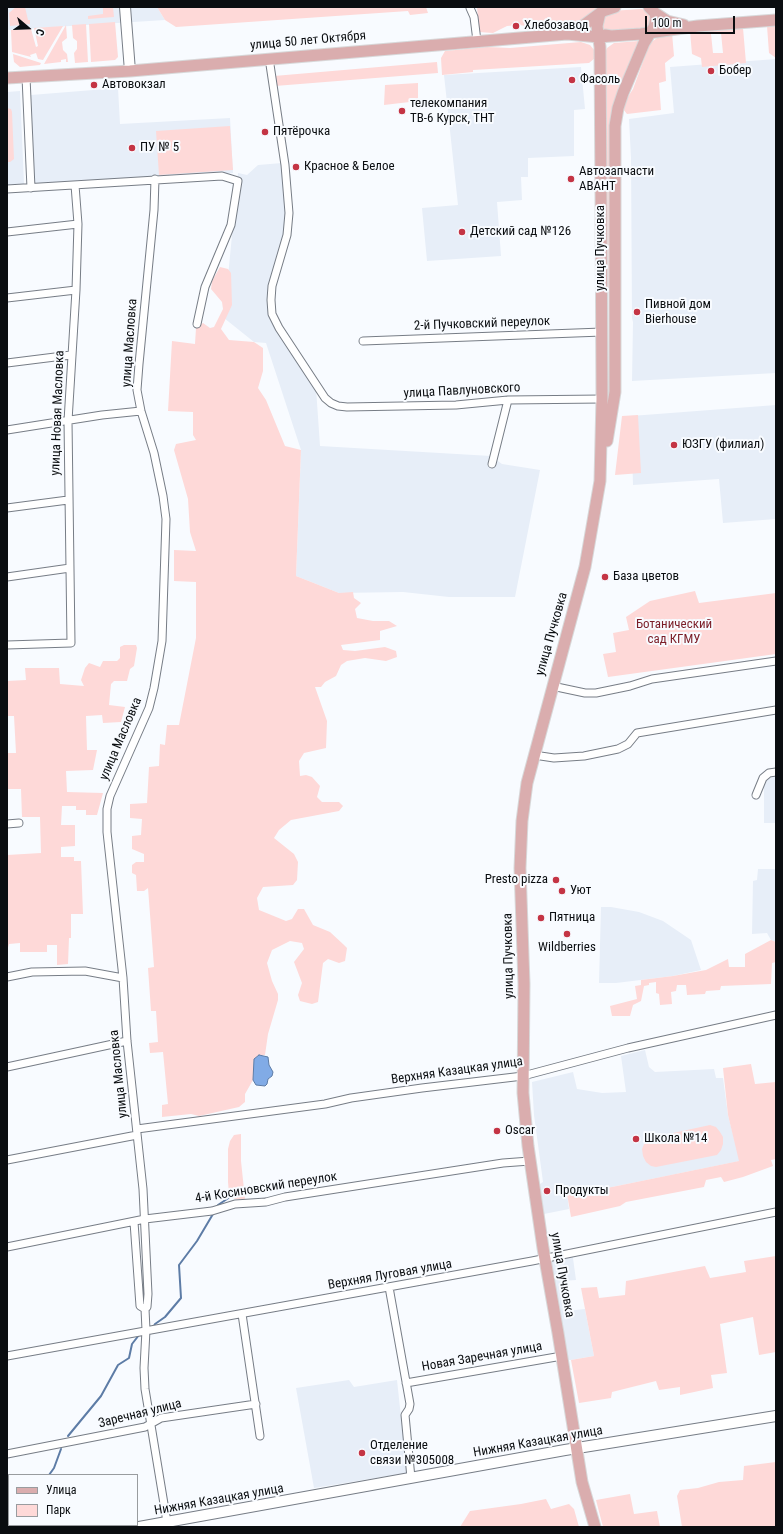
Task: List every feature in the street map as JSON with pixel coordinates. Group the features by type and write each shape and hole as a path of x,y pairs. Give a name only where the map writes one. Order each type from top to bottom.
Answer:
{"main road":[{"path":"568,34 584,25 600,13 615,7"},
{"path":"653,9 674,23 698,26"},
{"name":"улица Пучковка","path":"606,403 615,392 616,118 623,93 649,33 655,23 653,9"},
{"name":"улица Пучковка","path":"595,1527 582,1482 545,1258 530,1161 524,1109 524,984 520,848 525,795 552,686 587,561 602,469 606,403 602,332 598,32 600,13"},
{"path":"649,33 698,26 776,20"},
{"name":"улица 50 лет Октября","path":"7,78 130,71 568,34 598,32 611,36 649,33"},
{"path":"602,295 615,295"}],"street":[{"path":"125,7 130,71"},
{"path":"470,8 474,17 477,41"},
{"name":"улица Павлуновского","path":"270,58 285,165 289,213 286,240 272,286 272,314 279,328 325,398 330,403 347,407 456,405 508,400 606,403"},
{"path":"26,77 31,188"},
{"path":"7,189 222,176 238,181 231,225 205,287 197,324"},
{"name":"улица Масловка","path":"155,179 154,210 137,390 141,411 154,454 163,496 166,519 164,612 160,655 149,708 110,796 107,809 107,832 123,978 127,1041 145,1220 148,1294 147,1306 145,1309 146,1330 144,1382 167,1522"},
{"name":"улица Новая Масловка","path":"7,645 70,643 68,421 76,290 78,224 75,185"},
{"path":"7,232 78,224"},
{"path":"7,298 76,290"},
{"name":"2-й Пучковский переулок","path":"363,341 602,332"},
{"path":"7,363 71,355"},
{"path":"492,464 508,400"},
{"path":"7,430 102,415 141,411"},
{"path":"7,508 68,500"},
{"path":"7,576 70,568"},
{"path":"552,686 585,693 596,693 630,686 652,679 776,661"},
{"path":"534,755 554,758 584,756 618,749 628,744 637,733 776,710"},
{"path":"756,795 763,778 769,773 776,772"},
{"path":"7,824 19,823"},
{"path":"7,977 32,972 85,971 123,978"},
{"name":"Верхняя Казацкая улица","path":"7,1160 137,1132 326,1104 351,1098 523,1076 628,1048 776,1015"},
{"path":"7,1066 127,1041"},
{"name":"4-й Косиновский переулок","path":"7,1247 145,1220 212,1211 235,1204 266,1202 285,1197 375,1182 503,1163 530,1161"},
{"name":"Верхняя Луговая улица","path":"7,1356 545,1258 776,1212"},
{"name":"улица Масловка","path":"134,1222 138,1293 140,1306 145,1309"},
{"path":"389,1287 410,1404 405,1415 411,1478"},
{"path":"242,1314 260,1436"},
{"name":"Новая Заречная улица","path":"406,1383 562,1356"},
{"name":"Заречная улица","path":"7,1454 145,1427 161,1418 256,1404"},
{"name":"Нижняя Казацкая улица","path":"139,1527 577,1448 776,1416"}],"shaded area":[{"path":"7,7 157,7 165,20 7,30"},
{"path":"776,59 776,373 632,381 633,322 631,158 629,119 674,113 670,67"},
{"path":"581,67 585,109 574,110 574,156 528,158 528,177 521,177 522,200 497,202 501,256 427,261 422,208 458,205 444,75"},
{"name":"ПУ № 5","path":"118,88 120,124 230,118 233,173 34,185 31,95"},
{"path":"20,91 24,184 7,185 7,92"},
{"path":"282,163 286,215 271,317 316,388 320,446 491,456 502,464 540,470 515,597 449,597 403,592 339,593 296,576 301,450 266,343 254,342 224,318 238,173 247,175 258,165"},
{"path":"776,405 776,519 723,523 719,479 633,485 631,416"},
{"path":"775,777 776,823 764,823 764,778"},
{"path":"758,869 776,869 776,942 771,940 767,933 752,934 753,881 757,880"},
{"path":"601,907 611,907 639,912 663,921 691,940 701,970 673,976 616,983 599,983"},
{"name":"Школа №14","path":"645,1050 649,1067 655,1072 714,1069 716,1078 723,1078 728,1115 740,1161 612,1187 567,1194 569,1209 544,1214 540,1184 543,1182 534,1115 532,1082 573,1072 577,1089 602,1093 626,1092 621,1056"},
{"path":"572,1251 576,1280 563,1281 567,1311 585,1309 594,1356 566,1360 546,1255"},
{"path":"349,1380 354,1387 397,1380 407,1473 314,1488 296,1388"}],"green space":[{"path":"16,7 25,7 30,24 10,26 9,13"},
{"path":"103,7 113,7 114,17 88,19 88,16 103,14"},
{"path":"157,7 426,7 428,13 410,15 408,11 176,27 165,20"},
{"path":"477,7 598,7 580,21 573,24 540,28 519,25 507,26 493,33 479,32"},
{"path":"642,9 650,13 651,21 647,28 606,32 602,27 602,19 610,11"},
{"path":"115,22 118,57 115,60 91,62 89,24"},
{"path":"86,24 88,62 75,63 74,53 77,49 77,41 73,38 72,25"},
{"path":"66,25 67,38 62,42 63,50 67,54 68,62 66,62 66,59 61,60 61,62 44,64"},
{"path":"776,25 776,58 769,53 767,26"},
{"path":"63,26 43,60 38,59 36,53 30,55 31,57 12,52 11,30 31,29 36,47 38,46 34,28"},
{"path":"743,28 746,63 702,67 701,58 692,54 690,31","holes":["721,33 723,53 713,53 711,34"]},
{"path":"672,33 674,56 665,63 666,81 659,83 661,110 627,114 623,109 626,100 633,89 650,43 663,34"},
{"path":"639,41 618,101 610,288 605,289 605,52 607,48 614,43"},
{"path":"581,42 590,45 595,51 595,58 589,63 473,70 473,72 442,75 441,58 445,51 487,47 510,48"},
{"path":"13,54 41,63 40,65 20,67 14,62"},
{"path":"437,62 438,73 275,86 274,76"},
{"path":"418,83 418,101 384,105 385,85"},
{"path":"7,108 11,109 12,112 14,159 10,162 7,162"},
{"path":"230,126 233,170 159,175 156,131"},
{"path":"220,267 228,269 231,273 232,305 221,329 229,340 254,342 263,348 263,371 258,388 266,400 285,446 301,450 296,576 339,593 353,592 354,598 361,603 355,609 357,618 373,621 389,621 397,626 380,631 380,640 341,645 343,650 355,651 385,647 396,651 397,657 386,661 365,658 347,661 341,665 336,676 325,682 321,687 315,687 327,721 326,748 304,753 299,761 300,776 306,775 312,777 320,786 317,797 322,802 339,802 343,806 339,811 291,820 279,830 274,838 294,854 298,862 297,880 293,885 263,887 257,898 259,910 286,921 292,919 298,909 304,909 313,925 330,932 347,948 345,961 339,963 328,959 323,963 318,1002 312,1004 300,1001 298,995 302,983 294,962 304,949 302,943 290,941 272,950 267,963 272,981 278,994 278,1000 268,1034 265,1055 259,1055 254,1059 253,1080 245,1094 245,1102 239,1107 199,1116 191,1114 162,1117 162,1105 168,1104 163,1052 150,1053 149,1043 158,1042 156,1011 151,1011 148,968 154,967 148,888 144,891 137,891 136,875 132,873 132,865 136,862 144,862 144,854 132,849 132,836 141,835 142,819 130,818 130,804 147,803 149,767 159,766 160,744 165,745 167,725 179,725 196,638 196,582 174,581 174,550 196,551 190,532 188,499 174,450 176,444 196,440 193,435 193,412 168,411 172,341 195,344 196,328 203,323 210,328 214,327 223,309 222,302 211,289 212,281"},
{"path":"638,415 641,473 615,475 622,416"},
{"name":"Ботанический сад КГМУ","path":"695,591 699,603 776,593 776,654 608,677 603,654 616,652 613,633 629,630 626,617 650,601"},
{"path":"124,645 136,645 137,648 134,666 130,669 127,681 114,681 111,684 109,705 125,707 121,722 103,723 102,715 86,716 87,750 97,750 93,770 66,771 67,792 103,793 97,815 86,815 86,810 76,810 76,806 62,806 61,825 75,825 75,846 61,847 61,857 74,857 74,861 81,861 83,914 71,914 71,938 69,938 68,964 57,965 57,945 47,945 47,952 20,952 20,943 9,944 7,951 7,855 41,853 40,817 22,817 21,789 7,789 7,753 16,753 14,716 7,716 7,681 26,680 25,668 59,668 60,684 84,686 81,680 85,668 89,663 100,667 103,661 117,661 120,658 120,647"},
{"path":"771,940 776,942 776,962 772,963 771,984 721,986 720,990 706,991 705,994 687,995 686,985 677,985 676,991 671,992 672,1004 660,1005 659,994 656,993 656,982 649,983 649,985 644,986 641,1001 633,1005 630,1016 612,1016 610,1006 637,999 635,986 641,985 641,980 706,970 728,959 729,967 745,967 745,954"},
{"path":"751,1064 755,1084 776,1082 776,1159 771,1160 773,1166 724,1182 721,1177 706,1180 704,1187 626,1202 620,1206 571,1217 567,1194 612,1187 739,1161 728,1115 723,1068"},
{"path":"710,1125 716,1127 723,1137 721,1150 717,1155 656,1167 651,1166 646,1162 642,1149 645,1142 650,1138"},
{"path":"241,1134 241,1161 245,1199 236,1199 230,1197 229,1193 228,1149 230,1141 234,1135"},
{"path":"776,1256 776,1352 759,1355 753,1317 720,1324 727,1373 711,1375 713,1388 680,1395 680,1387 659,1390 656,1381 612,1392 611,1398 579,1403 571,1360 594,1356 581,1288 597,1287 599,1298 625,1295 626,1281 705,1266 710,1278 746,1272 744,1261"},
{"path":"776,1462 776,1527 682,1527 677,1496 680,1490 698,1488 719,1482 743,1480 744,1466"},
{"path":"630,1494 634,1514 657,1511 660,1527 603,1527 596,1500"},
{"path":"546,1499 551,1509 569,1504 574,1509 579,1527 460,1527 470,1511"}],"water":[{"path":"259,1055 268,1057 269,1065 273,1072 265,1086 256,1085 253,1080 254,1059"}],"waterway":[{"path":"218,1205 230,1197"},
{"path":"153,1328 155,1324 165,1317 181,1298 179,1265 197,1241 213,1214"},
{"path":"68,1436 101,1396 118,1365 129,1358 132,1344 139,1335"},
{"path":"50,1474 54,1468 61,1449"}],"place":[{"name":"Хлебозавод","path":"516,26"},
{"name":"Бобер","path":"711,71"},
{"name":"Фасоль","path":"572,80"},
{"name":"Автовокзал","path":"94,85"},
{"name":"телекомпания ТВ-6 Курск, ТНТ","path":"402,111"},
{"name":"Пятёрочка","path":"265,132"},
{"name":"ПУ № 5","path":"132,148"},
{"name":"Красное & Белое","path":"296,167"},
{"name":"Автозапчасти АВАНТ","path":"571,179"},
{"name":"Детский сад №126","path":"462,232"},
{"name":"Пивной дом Bierhouse","path":"637,312"},
{"name":"ЮЗГУ (филиал)","path":"674,445"},
{"name":"База цветов","path":"605,577"},
{"name":"Presto pizza","path":"556,880"},
{"name":"Уют","path":"562,891"},
{"name":"Пятница","path":"541,918"},
{"name":"Wildberries","path":"567,934"},
{"name":"Oscar","path":"497,1131"},
{"name":"Школа №14","path":"636,1139"},
{"name":"Продукты","path":"547,1191"},
{"name":"Отделение связи №305008","path":"362,1453"}]}
